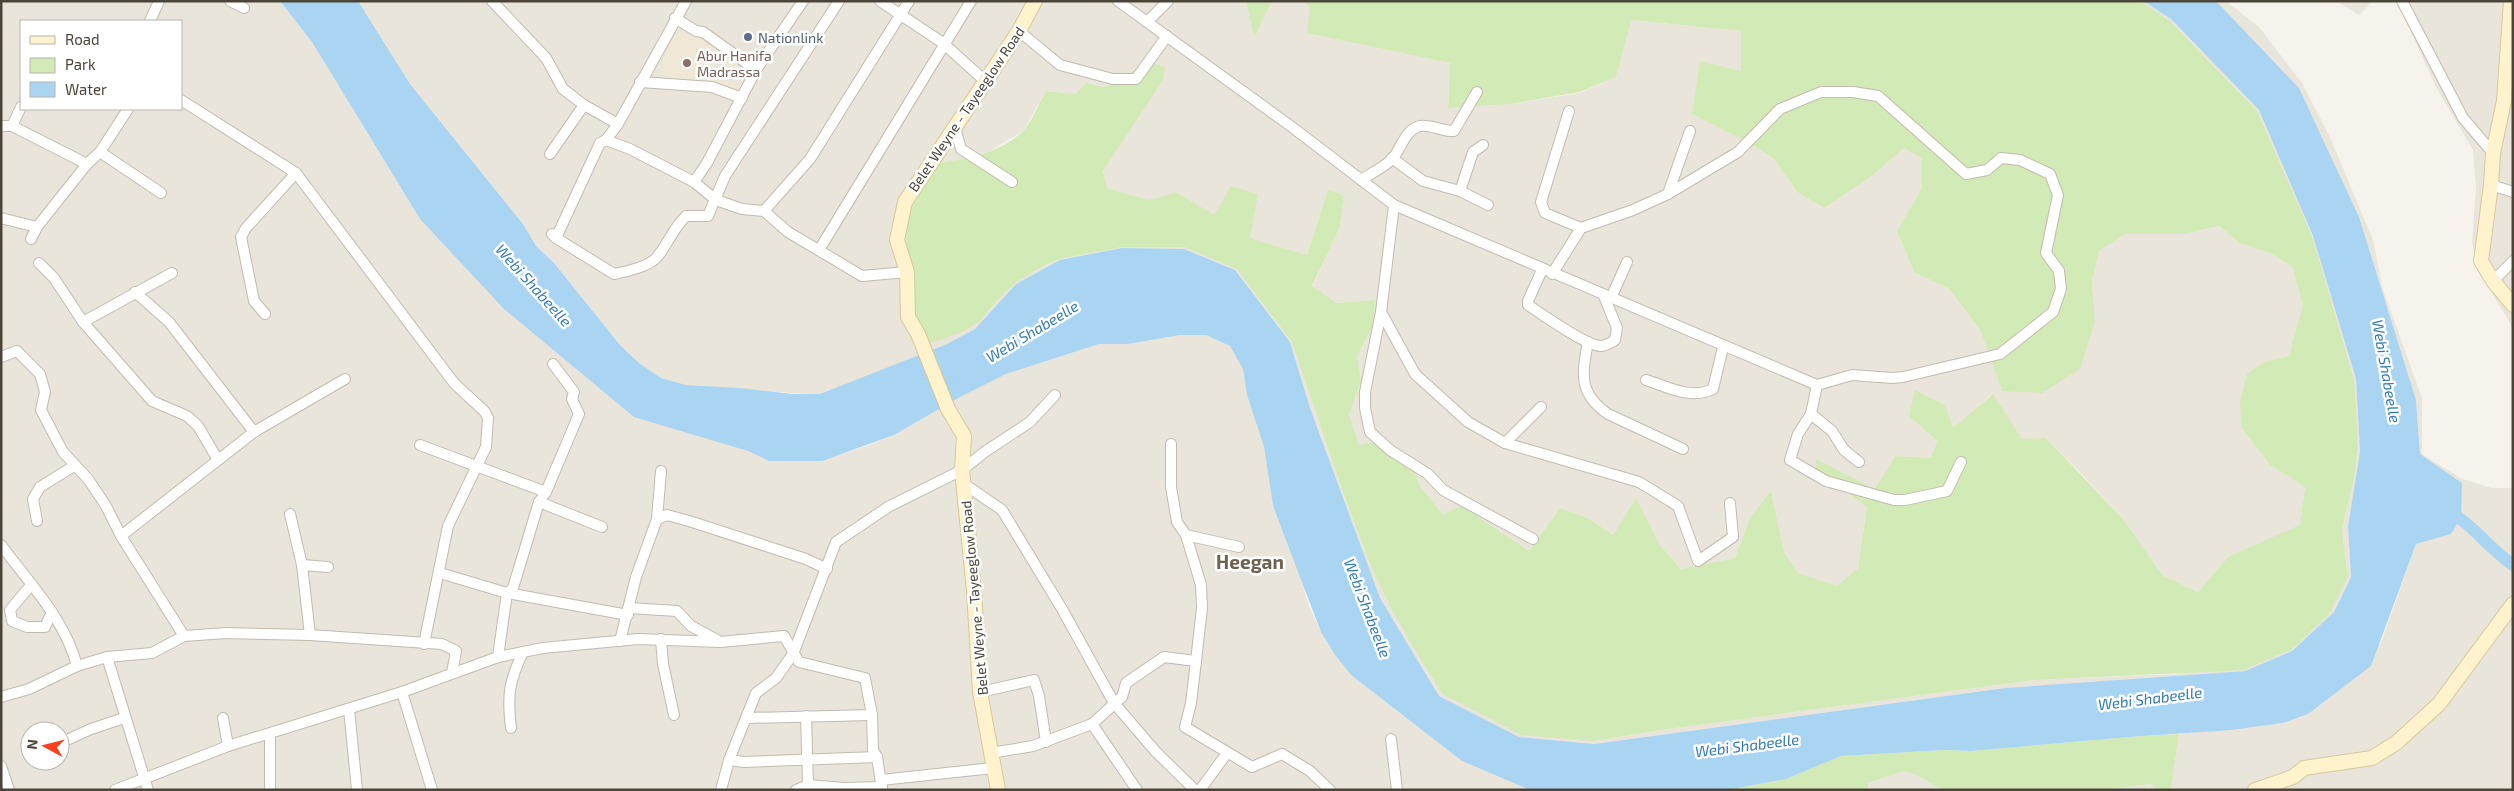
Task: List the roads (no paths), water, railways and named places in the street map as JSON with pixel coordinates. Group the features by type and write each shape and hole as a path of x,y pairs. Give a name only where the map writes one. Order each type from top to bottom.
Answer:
{"main road":[{"name":"Belet Weyne - Tayeeglow Road","path":"998,790 980,692 974,591 962,470 964,436 948,409 918,334 908,317 907,272 897,240 905,202 1019,31 1035,1"},
{"path":"2511,1 2504,101 2493,153 2492,186 2482,261 2493,281 2513,305"},
{"path":"2255,790 2293,777 2304,768 2372,758 2396,742 2439,704 2513,604"}],"street":[{"path":"150,20 159,1"},
{"path":"230,1 244,8"},
{"path":"492,1 546,58 564,89 584,105 618,124"},
{"path":"686,1 618,124 606,140 600,143 553,235 614,274 628,272 656,259 673,229 686,216 708,216 725,176 839,1"},
{"path":"694,182 707,162 756,70 803,1"},
{"path":"880,1 944,43 985,81"},
{"path":"764,212 810,159 909,1"},
{"path":"819,250 971,1"},
{"path":"1118,1 1292,127 1394,205 1547,272 1608,297 1723,346 1818,385 1852,374 1892,378 1903,377 2000,354 2053,312 2062,289 2058,271 2046,253 2058,195 2050,174 2020,160 2002,158 1987,170 1966,174 1878,96 1853,92 1821,92 1780,109 1738,152 1668,194 1633,210 1581,228 1547,272 1528,301 1528,305 1588,342 1606,346 1614,340 1617,328 1608,297 1627,262"},
{"path":"1147,22 1168,1"},
{"path":"2402,1 2463,118 2493,153"},
{"path":"675,18 703,32 756,70"},
{"path":"1019,31 1060,64 1113,79 1136,79 1167,36"},
{"path":"640,82 712,87 742,98"},
{"path":"1361,180 1392,158 1411,130 1420,126 1454,132 1477,92"},
{"path":"182,101 296,173 454,382 485,412 488,418 486,448 448,526 440,573 424,644"},
{"path":"550,154 584,105"},
{"path":"20,108 5,128 87,164"},
{"path":"31,239 36,227 87,164 100,152 127,110"},
{"path":"1569,111 1541,202 1545,213 1581,228"},
{"path":"954,128 962,149 1012,182"},
{"path":"1668,194 1690,131"},
{"path":"606,140 630,149 694,182 716,200 742,210 764,212 788,232 862,276 907,272"},
{"path":"1460,191 1473,152 1483,144"},
{"path":"100,152 161,193"},
{"path":"1392,158 1423,181 1460,191 1488,205"},
{"path":"265,314 254,301 241,236 296,173"},
{"path":"2492,186 2513,192"},
{"path":"1394,205 1382,312 1365,392 1365,408 1370,432 1390,450 1428,474 1443,490 1533,539"},
{"path":"1,218 36,227"},
{"path":"2493,281 2513,261"},
{"path":"39,263 54,278 83,322 152,400 187,416 198,426 218,460"},
{"path":"83,322 172,273"},
{"path":"135,292 169,322 254,432"},
{"path":"1382,312 1415,374 1468,422 1505,443 1639,482 1678,506 1698,561 1734,537 1730,503"},
{"path":"1588,342 1582,375 1588,396 1593,402 1608,414 1684,450"},
{"path":"1646,380 1689,394 1704,393 1713,389 1723,346"},
{"path":"1,357 17,351 40,374 45,392 42,410 63,452 88,479 106,506 121,536 184,636"},
{"path":"498,657 507,593 513,588 539,502 546,492 579,414 572,399 574,392 553,364"},
{"path":"121,536 254,432 344,379"},
{"path":"1818,385 1811,414 1798,434 1790,460 1826,480 1894,500 1905,500 1947,491 1961,462"},
{"path":"721,790 729,760 756,693 776,678 793,654 836,542 888,507 962,470 986,451 1030,422 1055,395"},
{"path":"1505,443 1541,407"},
{"path":"1811,414 1832,432 1844,450 1859,462"},
{"path":"1171,444 1173,504 1177,522 1186,535 1201,585 1202,608 1191,703 1185,727 1252,767 1282,754 1310,771 1330,790"},
{"path":"420,445 546,492"},
{"path":"37,520 33,498 40,488 74,466"},
{"path":"620,641 636,577 657,519 661,471"},
{"path":"964,484 1002,510 1062,609 1114,703 1156,752 1195,790"},
{"path":"539,502 602,527"},
{"path":"290,514 302,565 310,635"},
{"path":"657,519 667,516 689,521 806,560 826,570"},
{"path":"1186,535 1239,546"},
{"path":"1,545 52,612 72,645 77,666"},
{"path":"302,565 328,567"},
{"path":"440,573 507,593 629,611 677,611 692,626 720,642"},
{"path":"31,585 10,610 12,621 27,627 45,627 52,612"},
{"path":"1,697 29,689 77,666 107,657 152,653 184,636 226,633 310,635 442,644 456,652 452,673"},
{"path":"115,790 228,746 270,735 402,692 498,657 543,648 620,641 661,639 720,642 784,636 799,662 865,678 872,715 873,750 877,757 882,786"},
{"path":"661,639 662,664 674,715"},
{"path":"511,728 508,699 512,677 523,652"},
{"path":"107,657 124,718 148,790"},
{"path":"992,753 1046,742 1092,724 1122,697 1126,683 1164,657 1196,660"},
{"path":"980,692 1034,680 1039,696 1046,742"},
{"path":"402,692 432,790"},
{"path":"350,709 357,790"},
{"path":"747,718 872,715"},
{"path":"806,716 808,785"},
{"path":"70,738 124,718"},
{"path":"223,718 228,746"},
{"path":"1092,724 1137,790"},
{"path":"270,735 270,790"},
{"path":"1391,739 1397,790"},
{"path":"1200,790 1227,753"},
{"path":"729,760 744,762 808,761 877,757"},
{"path":"1,766 9,790"},
{"path":"796,790 808,785 844,788 882,786 993,768"}],"water":[{"name":"Webi Shabeelle","path":"280,1 358,1 410,84 523,224 536,246 554,263 620,345 639,363 661,378 686,385 792,394 820,394 947,344 975,329 1016,284 1060,260 1122,248 1184,249 1235,270 1290,342 1310,408 1380,598 1439,696 1519,737 1594,744 2005,688 2245,671 2292,651 2334,612 2351,577 2348,526 2360,452 2356,379 2313,236 2259,110 2171,19 2143,1 2216,1 2299,88 2359,217 2416,400 2420,454 2462,483 2461,518 2451,534 2416,544 2371,666 2308,714 2283,723 2231,730 1971,751 1945,750 1841,756 1786,779 1727,790 1530,790 1462,761 1351,675 1335,655 1321,632 1273,506 1264,447 1247,395 1243,369 1230,346 1206,335 1180,335 1128,344 1099,344 1006,374 960,397 894,435 822,461 769,461 748,451 634,417 504,309 420,219 312,42"}],"waterway":[{"path":"2446,510 2464,522 2513,565"}],"place":[{"name":"Nationlink","path":"748,37"},
{"name":"Abur Hanifa Madrassa","path":"687,63"}],"district":[{"name":"Heegan","path":"1250,561"}]}
